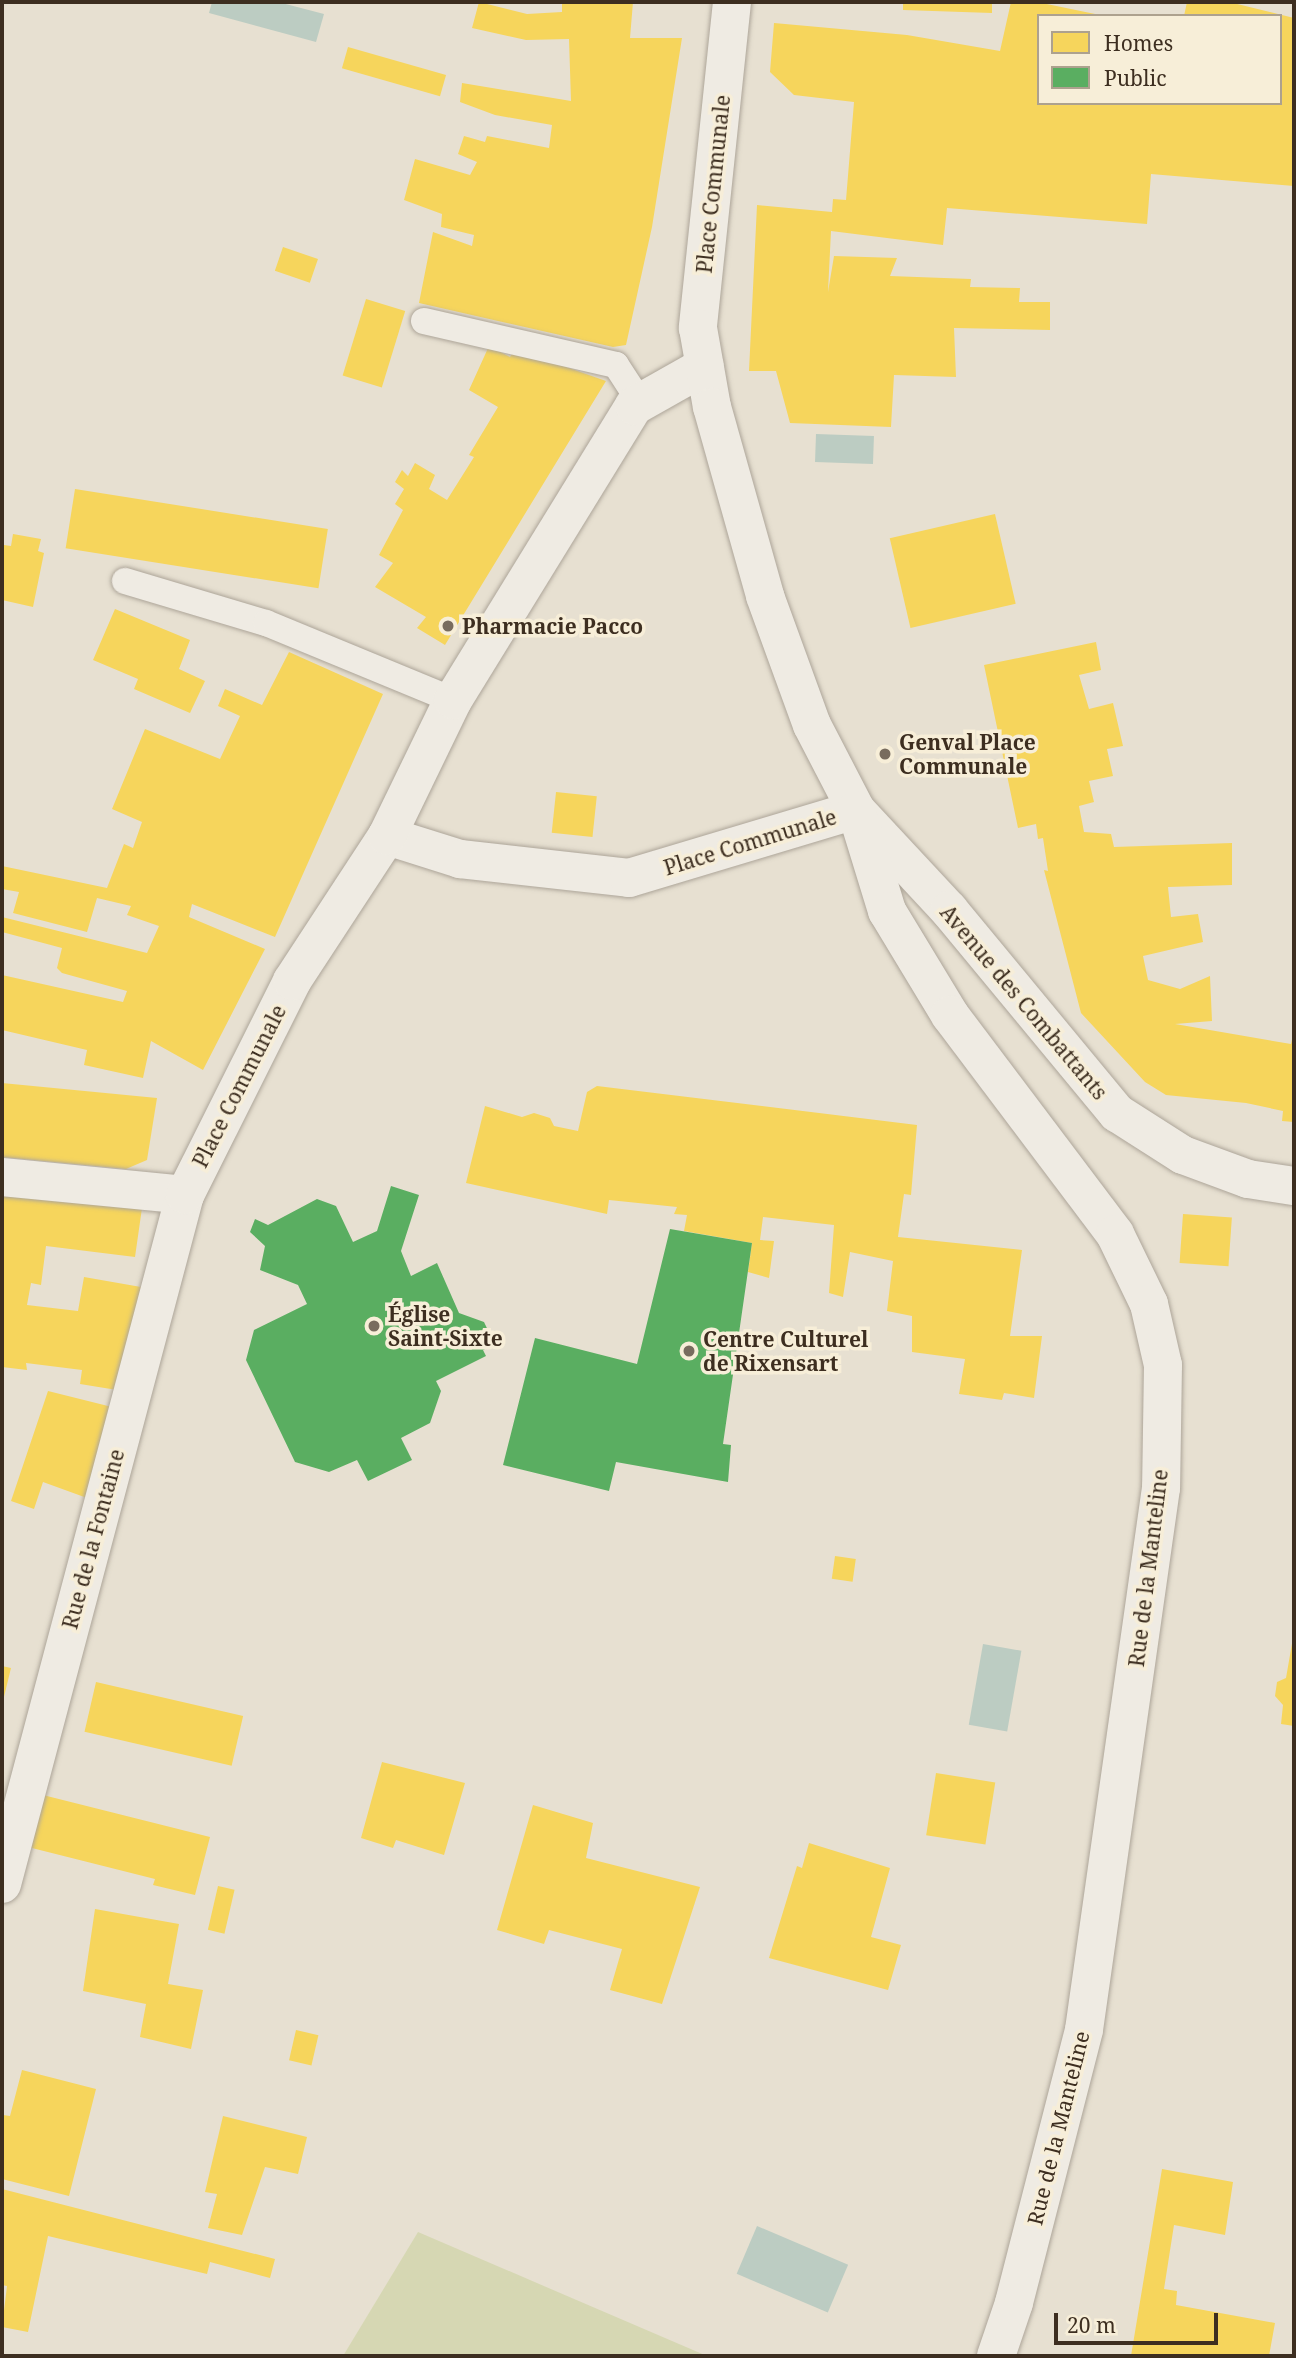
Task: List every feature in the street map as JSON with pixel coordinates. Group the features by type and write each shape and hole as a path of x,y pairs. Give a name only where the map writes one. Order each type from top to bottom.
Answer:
{"street":[{"name":"Place Communale","path":"387,836 460,859 629,878 856,810 812,726 765,596 712,407 698,328 732,2"},
{"name":"Place Communale","path":"185,1195 292,981 387,836 453,700 640,402 705,366"},
{"name":"Avenue des Combattants","path":"856,810 949,910 1117,1113 1183,1155 1248,1179 1294,1186"},
{"name":"Rue de la Manteline","path":"856,810 887,911 950,1014 1115,1234 1149,1304 1163,1366 1161,1488 1084,2029 1014,2303 996,2356"},
{"path":"2,1177 185,1195"},
{"name":"Rue de la Fontaine","path":"2,1884 185,1195"}],"lane":[{"path":"424,321 616,365 640,402"},
{"path":"125,581 266,623 453,700"}],"green space":[{"path":"418,2232 707,2356 343,2356"}],"shaded area":[{"path":"212,2 278,2 324,14 316,42 209,13"},
{"path":"816,434 874,436 873,464 815,462"},
{"path":"983,1644 1021,1651 1007,1732 969,1725"},
{"path":"757,2226 848,2265 828,2313 737,2274"}],"building: Homes":[{"path":"479,2 527,14 562,12 562,2 633,2 630,38 682,38 652,227 626,345 613,347 419,303 433,232 472,246 474,235 441,227 442,214 404,200 415,159 470,175 477,162 458,154 464,136 485,142 487,136 549,148 552,125 495,115 460,102 462,83 571,101 569,39 526,40 472,28"},
{"path":"903,2 992,2 992,13 903,10"},
{"path":"1011,2 1037,2 1095,14 1037,14 1037,105 1282,105 1282,15 1294,18 1294,186 1151,174 1147,224 947,208 943,245 831,231 828,292 834,256 897,258 890,276 971,279 970,287 1020,288 1019,302 1050,302 1050,330 954,328 956,377 894,375 891,427 790,423 776,371 749,371 757,205 832,212 833,199 846,200 854,102 794,95 770,72 774,23 907,35 1000,51"},
{"path":"1187,2 1229,2 1278,14 1184,14"},
{"path":"348,47 446,75 440,96 342,68"},
{"path":"283,247 318,259 310,283 275,271"},
{"path":"366,299 405,311 382,387 343,376"},
{"path":"489,346 510,357 515,349 606,381 445,645 417,628 426,617 375,587 393,563 379,555 403,510 395,504 404,489 395,482 402,470 408,476 415,463 435,475 429,489 447,500 474,457 469,455 498,407 469,390"},
{"path":"75,489 328,529 318,588 66,548"},
{"path":"995,514 1016,604 910,628 890,538"},
{"path":"13,534 41,539 38,551 44,553 33,607 2,600 2,554 4,545 11,546"},
{"path":"115,609 190,640 179,669 205,681 190,713 134,689 138,679 93,660"},
{"path":"1096,642 1101,670 1079,675 1089,709 1113,703 1123,746 1107,749 1113,776 1089,781 1094,802 1079,806 1084,832 1111,834 1114,847 1232,843 1232,885 1168,887 1171,917 1198,914 1203,942 1143,956 1148,980 1180,989 1210,976 1212,1021 1175,1024 1291,1044 1294,1030 1294,1122 1282,1121 1283,1111 1246,1103 1166,1095 1145,1082 1081,1013 1044,870 1048,871 1043,838 1038,839 1036,824 1018,828 984,665"},
{"path":"289,652 383,694 275,937 192,904 189,917 265,949 203,1070 151,1041 143,1078 84,1065 87,1050 2,1030 2,975 123,1002 127,991 62,973 57,968 62,948 2,932 2,917 147,953 159,926 127,915 131,906 97,898 87,932 13,913 19,892 2,889 2,866 107,888 124,844 133,848 142,822 112,809 145,729 220,759 240,716 218,706 225,689 262,705"},
{"path":"556,792 597,796 592,837 552,833"},
{"path":"2,1083 157,1098 147,1160 126,1169 2,1157"},
{"path":"597,1086 917,1125 911,1195 904,1194 898,1237 1022,1250 1010,1336 1042,1336 1034,1398 1004,1393 1002,1400 959,1394 965,1359 912,1352 912,1316 887,1311 893,1261 850,1252 843,1297 829,1293 834,1225 763,1217 760,1240 774,1241 769,1278 748,1272 752,1243 684,1231 687,1215 674,1214 677,1207 609,1200 607,1214 466,1183 485,1106 522,1117 534,1113 550,1118 554,1126 578,1131 587,1092"},
{"path":"2,1190 142,1208 135,1257 46,1246 41,1285 31,1283 27,1305 78,1311 84,1277 141,1287 117,1390 80,1384 82,1370 26,1363 27,1370 2,1367"},
{"path":"1183,1214 1232,1217 1228,1266 1180,1263"},
{"path":"48,1391 112,1407 87,1498 43,1482 34,1509 11,1501"},
{"path":"835,1556 856,1559 853,1582 832,1579"},
{"path":"1294,1632 1294,1726 1281,1724 1283,1705 1275,1696 1277,1682 1286,1678"},
{"path":"2,1666 11,1668 3,1701 2,1701"},
{"path":"96,1682 243,1716 232,1766 85,1732"},
{"path":"382,1762 465,1783 444,1855 396,1840 393,1848 361,1838"},
{"path":"936,1773 995,1782 985,1845 926,1835"},
{"path":"27,1791 210,1837 195,1895 153,1885 155,1879 16,1844"},
{"path":"533,1805 593,1823 586,1858 700,1887 662,2004 610,1990 622,1949 549,1930 544,1944 497,1930"},
{"path":"809,1843 890,1868 871,1937 901,1945 888,1990 769,1958 797,1866 802,1868"},
{"path":"218,1886 235,1890 224,1934 208,1930"},
{"path":"95,1909 179,1924 168,1984 203,1990 191,2049 140,2037 146,2004 83,1991"},
{"path":"296,2030 318,2035 311,2065 289,2060"},
{"path":"22,2070 96,2089 69,2196 2,2179 2,2120 3,2115 10,2116"},
{"path":"223,2116 307,2137 298,2174 265,2167 242,2235 208,2228 217,2194 205,2192"},
{"path":"1162,2169 1233,2182 1225,2235 1174,2225 1164,2289 1177,2291 1176,2305 1275,2323 1269,2356 1131,2356"},
{"path":"2,2189 275,2259 270,2278 210,2262 207,2274 48,2236 28,2332 2,2327 7,2286 2,2285"}],"building: Public":[{"name":"Église Saint-Sixte","path":"391,1186 419,1195 401,1251 411,1276 437,1263 459,1313 484,1322 495,1345 483,1350 486,1356 436,1381 441,1391 430,1423 401,1438 412,1460 368,1481 357,1460 329,1472 295,1462 246,1360 254,1330 307,1304 298,1285 260,1270 265,1246 250,1232 255,1219 268,1225 317,1199 336,1206 353,1242 377,1231"},
{"name":"Centre Culturel de Rixensart","path":"670,1229 752,1243 723,1444 731,1445 728,1482 616,1462 609,1491 503,1465 535,1338 637,1364"}],"place":[{"name":"Pharmacie Pacco","path":"448,626"},
{"name":"Genval Place Communale","path":"885,754"},
{"name":"Église Saint-Sixte","path":"374,1326"},
{"name":"Centre Culturel de Rixensart","path":"689,1351"}]}
